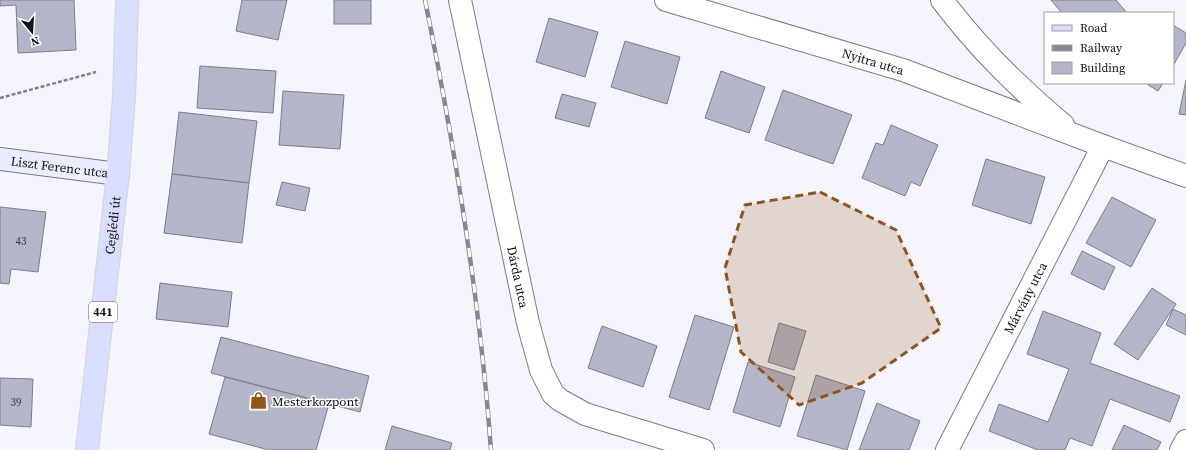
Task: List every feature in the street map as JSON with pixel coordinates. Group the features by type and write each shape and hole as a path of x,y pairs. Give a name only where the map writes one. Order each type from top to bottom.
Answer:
{"main road":[{"name":"Ceglédi út","path":"87,450 118,174 124,98 128,0"}],"street":[{"name":"Dárda utca","path":"460,0 528,324 541,370 547,383 560,400 584,414 703,450"},
{"name":"Nyitra utca","path":"666,0 902,70 1186,176"},
{"name":"Nyitra utca","path":"942,0 968,34 987,55 1036,102 1076,136"},
{"name":"Márvány utca","path":"947,450 1103,146"},
{"name":"Liszt Ferenc utca","path":"0,159 118,174"},
{"path":"1181,450 1186,441"}],"path":[{"path":"0,98 96,72"}],"highlighted area":[{"path":"820,192 896,230 941,328 862,383 799,405 741,352 725,268 745,205"}],"building":[{"path":"0,0 74,0 76,50 18,53 16,5 0,6"},
{"path":"242,0 287,0 278,40 236,31"},
{"path":"334,0 371,0 371,24 334,24"},
{"path":"1051,0 1116,0 1126,12 1061,12"},
{"path":"549,18 598,32 585,77 536,62"},
{"path":"1174,26 1186,33 1186,43 1174,64"},
{"path":"625,41 680,57 667,104 611,87"},
{"path":"200,66 276,71 273,113 197,108"},
{"path":"721,71 765,87 749,133 705,118"},
{"path":"1186,80 1186,115 1179,114"},
{"path":"1147,84 1162,84 1158,91"},
{"path":"783,90 852,115 833,164 765,140"},
{"path":"283,91 344,95 340,149 279,145"},
{"path":"562,94 596,103 589,127 555,118"},
{"path":"179,112 257,121 249,183 172,174"},
{"path":"891,125 938,145 920,186 911,182 905,196 862,178 876,143 883,145"},
{"path":"986,159 1045,177 1031,224 972,205"},
{"path":"172,174 249,183 242,243 164,233"},
{"path":"282,182 310,188 305,211 276,205"},
{"path":"1112,197 1156,220 1131,267 1086,243"},
{"path":"0,207 46,212 38,272 11,269 9,284 0,283"},
{"path":"1082,251 1115,267 1104,290 1071,274"},
{"path":"160,283 232,292 228,327 156,319"},
{"path":"1152,288 1176,304 1138,360 1114,344"},
{"path":"1173,309 1186,315 1186,335 1166,325"},
{"path":"1043,311 1101,333 1090,363 1180,396 1170,422 1110,399 1092,446 1070,438 1065,450 1038,450 989,431 999,404 1048,422 1069,369 1027,354"},
{"path":"695,315 734,327 709,410 669,397"},
{"path":"779,323 806,331 794,370 768,362"},
{"path":"602,326 657,346 643,387 588,368"},
{"path":"221,337 369,376 360,412 211,373"},
{"path":"748,362 795,377 780,427 733,412"},
{"path":"816,375 865,391 847,450 797,436"},
{"path":"225,377 329,404 316,450 269,450 209,434"},
{"path":"0,378 33,379 31,427 0,425"},
{"path":"877,403 920,421 909,450 859,450"},
{"path":"1124,425 1161,442 1157,450 1112,450"},
{"path":"392,426 452,443 450,450 385,450"}],"railway":[{"path":"425,0 465,224 480,337 491,450"}],"place":[{"name":"Mesterkozpont","path":"259,401"}]}
